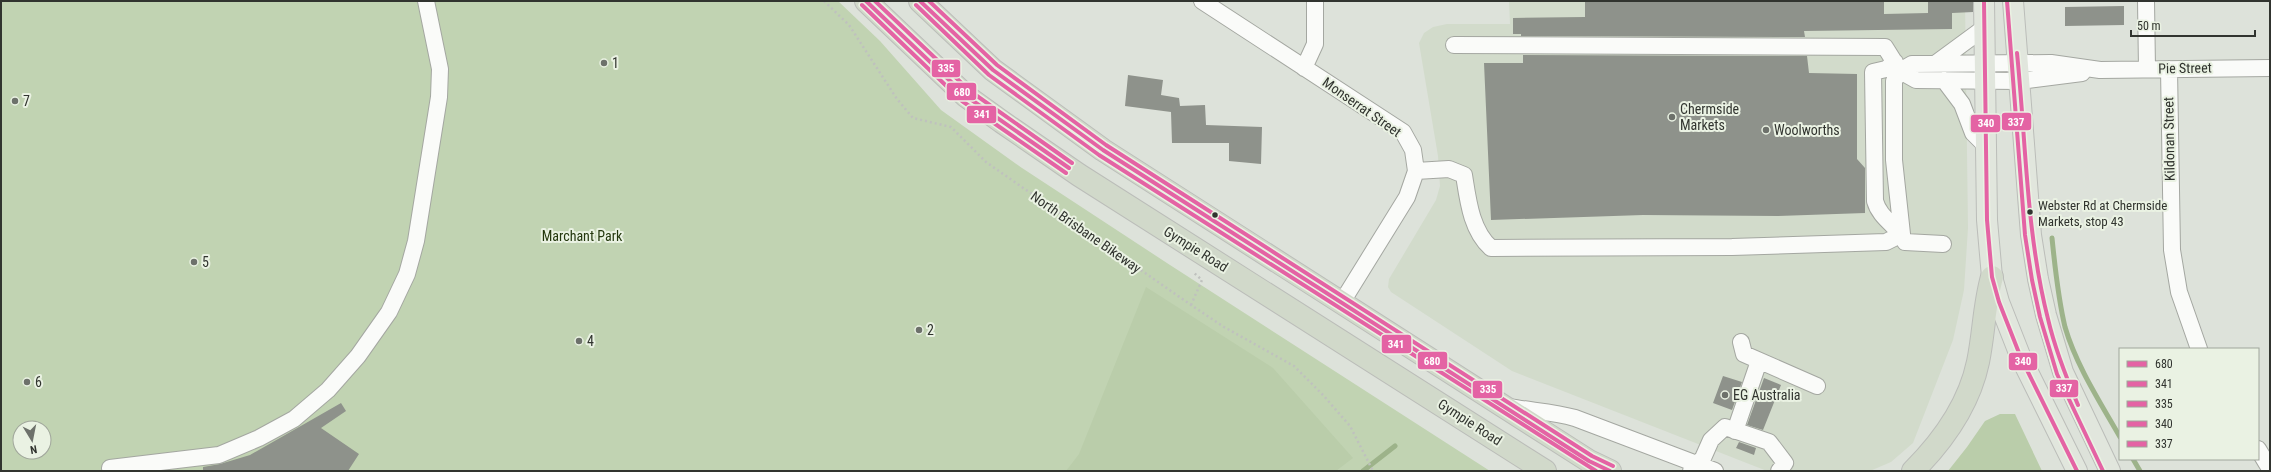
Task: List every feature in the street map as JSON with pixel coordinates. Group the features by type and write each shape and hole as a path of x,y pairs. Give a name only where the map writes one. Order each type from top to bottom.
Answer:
{"highway":[{"name":"Gympie Road","path":"866,1 966,96 1002,122 1079,175 1545,471"},
{"path":"920,1 993,70 1103,150 1342,302 1501,406 1589,461 1610,471"},
{"path":"1913,471 1928,456 1958,418 1978,363 1985,301 1992,277"}],"main road":[{"path":"1984,1 1988,246 1992,277 1999,302 2021,358 2076,471"},
{"path":"2013,1 2031,235 2046,315 2063,372 2110,471"}],"street":[{"path":"110,468 219,455 266,435 294,419 328,390 358,356 389,312 407,274 416,241 439,97 440,69 426,1"},
{"name":"Monserrat Street","path":"1202,1 1403,132 1413,150 1416,171 1407,197 1342,302"},
{"path":"1304,68 1316,44 1315,1"},
{"path":"2146,1 2146,69"},
{"path":"1935,64 1984,28"},
{"path":"1454,45 1885,47 1897,66 1916,80 1944,80 1985,72"},
{"path":"1902,234 1884,218 1875,201 1873,72 1886,68 1912,64 1935,64 1985,72"},
{"path":"1897,66 1894,81 1894,160 1902,234 1905,242 1943,244"},
{"name":"Pie Street","path":"1985,72 2169,68 2270,68"},
{"name":"Kildonan Street","path":"2169,68 2172,250 2179,292 2199,348"},
{"path":"1944,80 1962,104 1973,133 1986,146"},
{"path":"1416,171 1450,169 1464,175 1467,198 1476,228 1483,242 1491,248 1823,245 1886,242 1902,234"},
{"path":"1740,342 1744,354 1817,386"},
{"path":"1735,431 1759,361"},
{"path":"1501,406 1537,412 1556,413 1575,418 1694,468 1715,471"},
{"path":"1694,468 1703,458 1711,440 1725,427 1769,442 1782,467"},
{"path":"2259,451 2270,469"}],"path":[{"name":"North Brisbane Bikeway","path":"824,1 849,25 897,99 913,118 951,127 986,162 1191,306 1224,327 1294,366 1323,395 1350,426 1373,471"},
{"path":"1190,269 1202,280 1191,306"}],"shaded area":[{"name":"Chermside Markets","path":"1509,1 1965,1 1968,228 1964,290 1953,340 1913,443 1891,462 1870,471 1767,471 1512,371 1391,292 1388,287 1389,279 1436,200 1440,186 1438,156 1419,43 1424,33 1433,27 1447,24 1510,24"}],"green space":[{"name":"Marchant Park","path":"1,1 838,1 880,41 941,110 1022,168 1490,471 1,471"},
{"path":"1146,287 1273,368 1353,458 1336,471 1066,471 1079,454"},
{"path":"2000,414 2015,414 2042,471 1948,471 1985,421"}],"building":[{"path":"1585,1 1884,1 1884,14 1928,13 1928,1 1973,1 1973,12 1952,13 1952,29 1804,31 1805,37 1521,36 1521,34 1513,34 1513,18 1585,17"},
{"path":"2124,6 2124,25 2065,26 2065,7"},
{"name":"Chermside Markets","path":"1523,55 1807,56 1809,73 1857,74 1857,159 1865,168 1865,213 1778,216 1643,215 1491,220 1484,63 1523,63"},
{"path":"1128,75 1163,80 1161,95 1179,98 1180,106 1205,105 1206,125 1262,127 1261,164 1229,161 1229,143 1172,143 1171,112 1125,106"},
{"name":"EG Australia","path":"1723,376 1742,382 1732,410 1713,403"},
{"path":"1764,378 1781,385 1763,430 1747,425"},
{"path":"341,403 346,411 321,428 359,454 348,471 203,471 203,467 220,464 250,455"},
{"path":"1739,442 1756,448 1754,455 1736,448"}],"waterway":[{"path":"2052,238 2060,305 2065,327 2075,355 2119,435"},
{"path":"1363,471 1395,446"},
{"path":"2134,460 2140,471"}],"transit line":[{"name":"680","path":"866,1 966,96 1069,168"},
{"name":"335","path":"875,1 970,91 1072,163"},
{"name":"680","path":"920,1 993,70 1103,150 1589,461 1610,471"},
{"name":"335","path":"929,1 997,65 1106,145 1592,456 1613,466"},
{"name":"340","path":"1984,1 1987,220 1992,277 1999,302 2021,358 2077,471"},
{"name":"337","path":"2007,1 2025,235 2032,280 2040,317 2057,374 2103,471"},
{"name":"341","path":"862,5 962,101 1066,173"},
{"name":"341","path":"916,5 989,75 1099,155 1596,471"},
{"name":"340","path":"2017,53 2035,254 2054,341 2078,405"}],"place":[{"name":"1","path":"604,63"},
{"name":"7","path":"15,101"},
{"name":"Chermside Markets","path":"1672,117"},
{"name":"Woolworths","path":"1766,130"},
{"name":"Webster Rd at Chermside Markets, stop 43","path":"2030,212"},
{"name":"5","path":"194,262"},
{"name":"2","path":"919,330"},
{"name":"4","path":"579,341"},
{"name":"6","path":"27,382"},
{"name":"EG Australia","path":"1725,395"}]}
